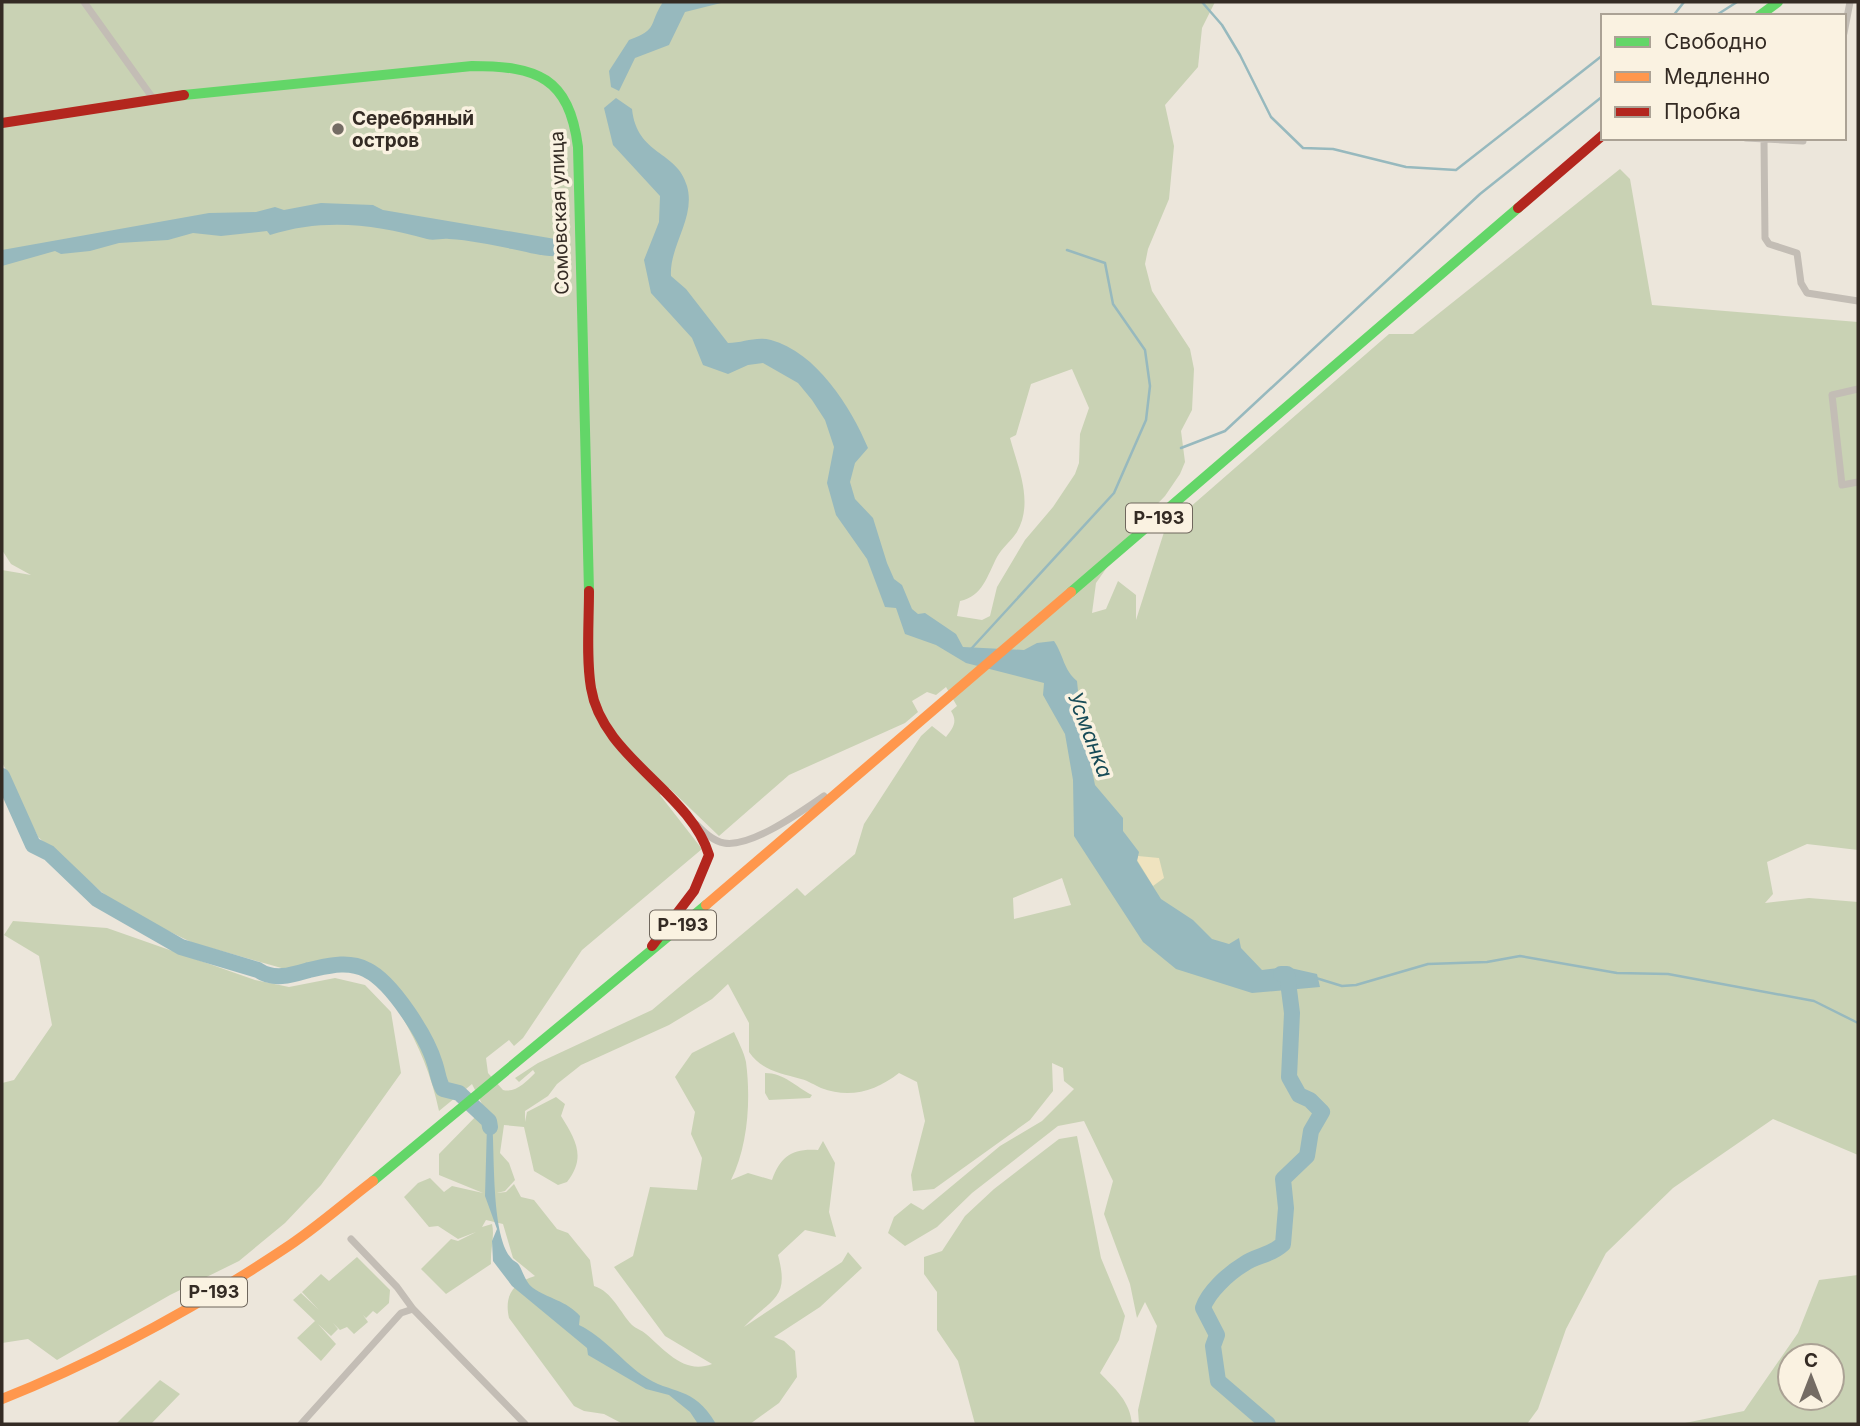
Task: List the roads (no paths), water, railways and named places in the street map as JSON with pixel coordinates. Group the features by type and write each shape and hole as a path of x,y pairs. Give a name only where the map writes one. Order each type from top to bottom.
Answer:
{"main road":[{"path":"1762,14 1778,2"},
{"name":"Сомовская улица","path":"2,122 152,97 490,67 536,73 561,93 574,121 578,162 590,683 595,702 606,723 707,847 709,859 687,900 641,961"},
{"name":"Р-193","path":"2,1399 65,1374 136,1339 198,1302 286,1248 407,1154 641,961 1399,313 1601,137"}],"street":[{"path":"84,2 152,97"},
{"path":"1846,23 1850,2"},
{"path":"1803,141 1764,140 1765,238 1769,244 1797,253 1801,283 1807,293 1858,301"},
{"path":"1858,389 1832,395 1842,485 1858,482"},
{"path":"667,795 710,836 732,844 781,823 857,775"},
{"path":"351,1239 397,1287 413,1309 525,1424"},
{"path":"301,1424 401,1313 413,1309"}],"water":[{"path":"663,2 725,2 685,12 669,45 635,58 619,91 611,87 609,71 629,40 645,33 652,26"},
{"path":"616,98 632,109 641,136 675,165 687,186 688,209 671,265 671,276 686,289 728,343 765,339 787,346 803,356 830,383 852,416 868,448 855,463 850,482 855,499 873,518 887,563 894,579 902,585 912,609 918,614 925,613 956,634 963,647 1024,650 1037,643 1054,641 1069,672 1077,681 1080,711 1095,785 1123,818 1123,831 1139,852 1137,861 1161,899 1193,920 1212,939 1229,944 1239,938 1241,948 1262,970 1286,967 1317,974 1320,987 1252,993 1176,969 1143,942 1074,836 1073,780 1065,734 1043,695 1044,683 966,663 936,645 905,634 896,608 885,607 867,559 836,515 827,483 834,447 825,420 812,400 798,383 763,363 748,365 728,374 703,365 692,338 651,293 644,260 659,222 660,196 613,145 604,108"},
{"path":"321,203 373,205 383,210 567,241 570,244 559,256 547,256 464,240 430,240 368,227 329,225 310,226 270,235 267,231 221,236 193,233 168,240 119,243 90,251 61,254 55,251 2,266 2,250 209,213 256,212 275,207 284,210"},
{"path":"480,1108 492,1120 495,1193 500,1231 505,1247 519,1265 528,1283 575,1311 580,1316 579,1325 642,1375 699,1402 716,1424 698,1424 690,1412 669,1395 646,1389 588,1355 587,1348 512,1286 493,1261 492,1241 497,1229 485,1196 487,1125 474,1115"}],"waterway":[{"path":"1202,2 1222,25 1271,117 1303,148 1333,149 1406,167 1456,170 1601,57"},
{"path":"1675,14 1684,2"},
{"path":"1718,14 1737,2"},
{"path":"1181,448 1225,431 1480,194 1601,98"},
{"path":"971,649 1114,493 1146,420 1150,386 1145,350 1113,304 1105,263 1067,250"},
{"path":"2,776 33,845 49,853 97,899 181,947 270,975 290,975 323,967 353,965 377,976 417,1026 431,1053 443,1089 459,1093 489,1121 490,1127"},
{"path":"1316,978 1342,986 1356,985 1428,964 1487,962 1520,956 1617,973 1668,974 1814,1001 1858,1023"},
{"name":"Усманка","path":"1268,1424 1218,1381 1213,1346 1217,1335 1203,1308 1214,1289 1232,1272 1283,1244 1286,1208 1283,1179 1307,1156 1311,1131 1322,1112 1310,1100 1299,1095 1289,1077 1292,1013 1287,974 1281,974"}],"place":[{"name":"Серебряный остров","path":"338,129"}]}
